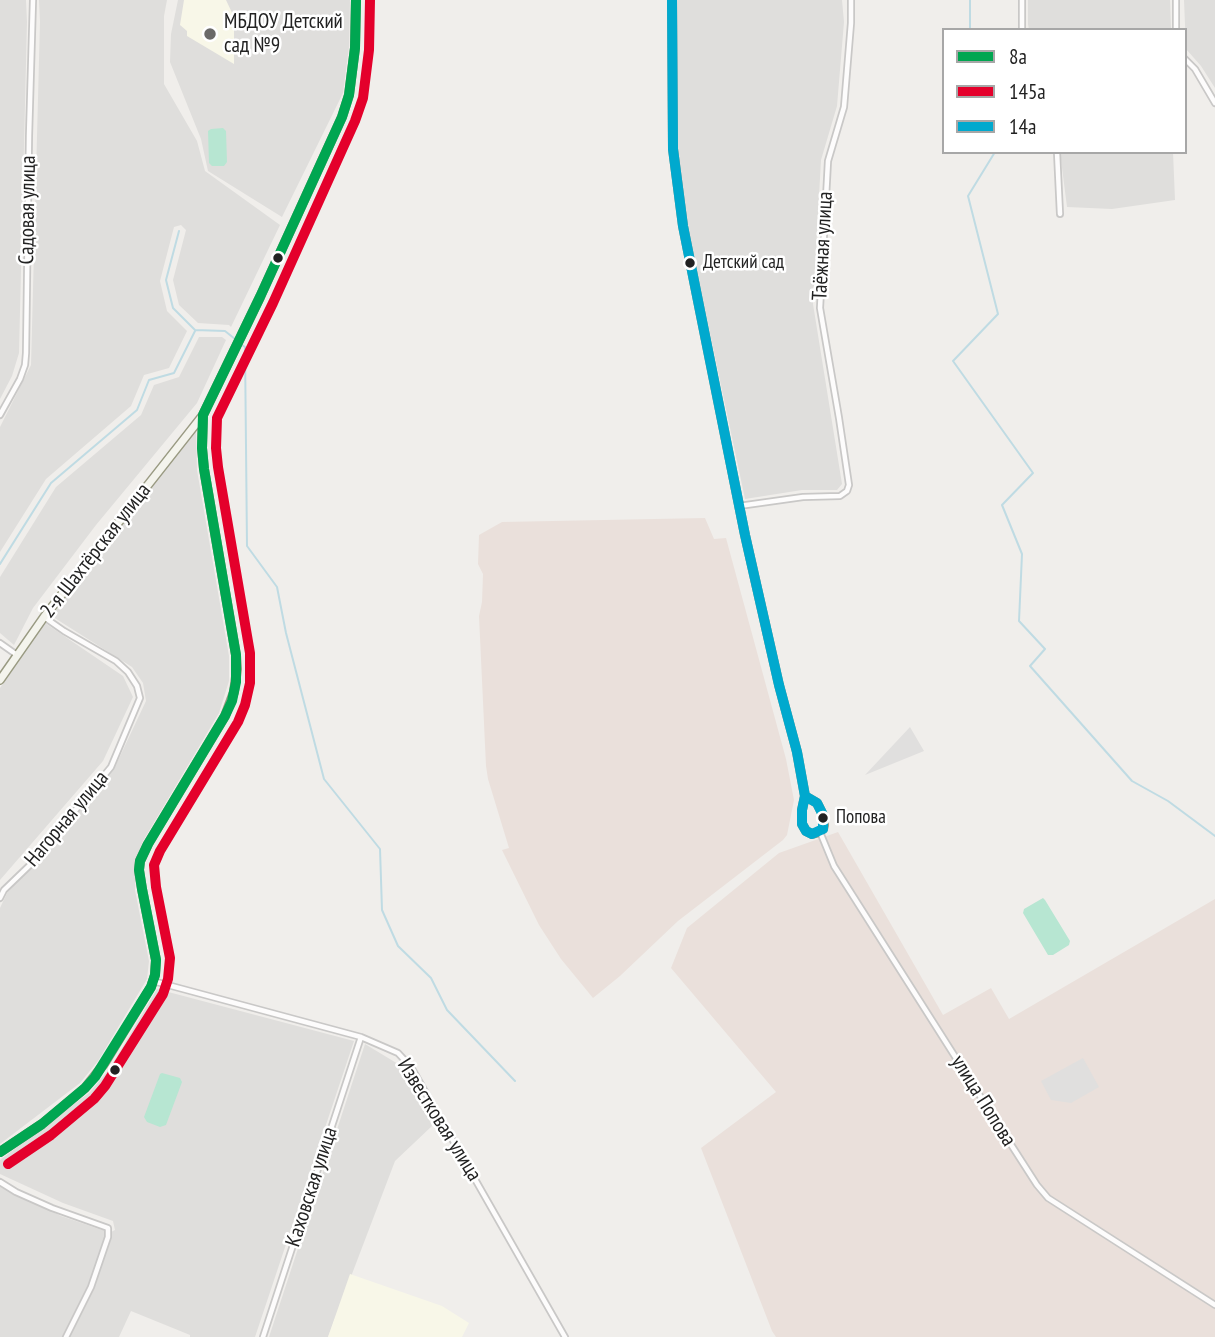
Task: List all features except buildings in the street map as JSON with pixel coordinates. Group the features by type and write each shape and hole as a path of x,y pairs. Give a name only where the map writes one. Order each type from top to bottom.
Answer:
{"street":[{"name":"Садовая улица","path":"0,415 20,379 26,353 33,0"},
{"path":"0,1152 42,1124 85,1087 104,1064 153,981 156,960 142,889 140,861 225,716 236,682 236,655 204,469 203,415 342,117 349,95 354,60 356,0"},
{"name":"улица Попова","path":"672,0 674,170 683,226 740,506 779,685 797,752 805,796 802,810 804,828 812,834 820,832 824,825 823,815 817,803 805,796"},
{"name":"Таёжная улица","path":"740,506 803,497 840,496 847,491 849,485 820,309 828,161 844,107 851,0"},
{"path":"1022,0 1023,28"},
{"path":"1176,0 1176,28"},
{"path":"1187,60 1215,103"},
{"path":"1057,154 1060,214"},
{"name":"2-я Шахтёрская улица","path":"0,680 44,617 203,415"},
{"name":"Нагорная улица","path":"0,898 4,890 40,853 111,767 140,698 137,686 128,672 116,661 44,617"},
{"path":"0,643 17,655"},
{"name":"улица Попова","path":"820,832 834,866 993,1117 1048,1198 1215,1305"},
{"name":"Известковая улица","path":"153,981 361,1037 398,1053 411,1067 565,1337"},
{"name":"Каховская улица","path":"263,1337 361,1037"},
{"path":"0,1182 52,1208 108,1228 108,1237 91,1287 66,1337"}],"shaded area":[{"path":"0,0 26,0 27,22 19,353 12,376 0,399"},
{"path":"39,0 167,0 164,16 164,84 197,141 205,171 280,225 231,327 198,323 179,305 173,280 186,230 181,225 174,227 160,281 167,311 187,331 169,368 144,375 131,406 46,479 0,552 0,427 31,365"},
{"path":"178,0 350,0 349,47 343,93 282,217 208,171 201,139 170,62 171,34"},
{"name":"МБДОУ Детский сад №9","path":"184,0 226,0 234,17 234,64 187,36 187,31 180,25"},
{"path":"677,0 842,0 844,22 837,106 821,160 813,304 842,484 837,490 802,490 745,499 677,177"},
{"path":"1028,0 1170,0 1171,28 1029,28"},
{"path":"1184,0 1215,0 1215,88 1187,50"},
{"path":"1060,154 1173,154 1175,200 1112,209 1067,207"},
{"path":"199,337 222,337 226,340 197,403 96,525 33,608 14,645 0,633 0,577 56,487 141,415 154,385 179,377"},
{"path":"196,427 197,470 229,656 229,681 219,713 143,841 136,860 135,890 149,961 147,979 98,1061 80,1083 0,1144 0,908 7,893 114,769 146,701 143,683 132,667 50,615"},
{"path":"705,518 714,539 726,538 786,759 794,800 787,835 678,921 593,998 561,959 539,925 502,850 509,848 486,766 479,616 483,574 478,564 479,535 502,522"},
{"path":"45,623 123,676 133,697 103,761 0,880 0,688"},
{"path":"910,727 924,751 865,775"},
{"path":"838,832 943,1015 991,988 1009,1019 1215,899 1215,1337 776,1337 701,1148 776,1092 671,968 687,928 779,853"},
{"path":"157,989 354,1041 255,1337 190,1337 131,1311 119,1337 0,1337 0,1186 61,1216 102,1230 115,1230 113,1221 63,1203 0,1174 0,1160 90,1092 110,1068"},
{"path":"365,1044 408,1070 432,1126 395,1161 328,1337 269,1337"},
{"path":"1083,1058 1099,1087 1071,1103 1051,1100 1041,1081"},
{"path":"350,1274 442,1306 469,1323 462,1337 328,1337"}],"green space":[{"path":"223,128 226,131 227,162 224,166 212,166 209,163 208,131"},
{"path":"1043,898 1070,941 1069,945 1053,955 1048,955 1023,913 1024,909"},
{"path":"162,1073 180,1078 182,1082 166,1125 160,1127 147,1122 144,1117"}],"waterway":[{"path":"970,0 970,28"},
{"path":"994,154 968,196 998,314 953,361 1033,473 1002,505 1022,554 1019,621 1045,649 1030,666 1132,781 1168,801 1215,836"},
{"path":"179,231 166,280 173,308 195,330 225,331 235,339"},
{"path":"0,564 51,483 137,410 149,380 174,373 195,331"},
{"path":"242,345 245,347 247,546 277,587 286,633 324,779 380,849 382,910 398,946 431,978 447,1010 515,1081"}],"transit line":[{"name":"8а","path":"0,1152 42,1124 95,1077 151,987 155,975 156,960 142,889 140,861 225,716 236,682 236,655 204,469 203,415 342,117 349,95 355,48 356,0"},
{"name":"145а","path":"8,1164 51,1135 94,1099 163,994 168,979 170,958 154,865 238,722 250,683 250,653 218,467 217,418 273,303 355,121 363,98 369,50 370,0"},
{"name":"14а","path":"672,0 673,149 683,226 745,535 805,796"},
{"name":"14а","path":"805,796 817,803 823,815 823,829 812,834 806,831 802,824 805,796"}],"place":[{"name":"МБДОУ Детский сад №9","path":"210,34"},
{"name":"Детский сад","path":"690,263"},
{"name":"Попова","path":"823,818"}]}
